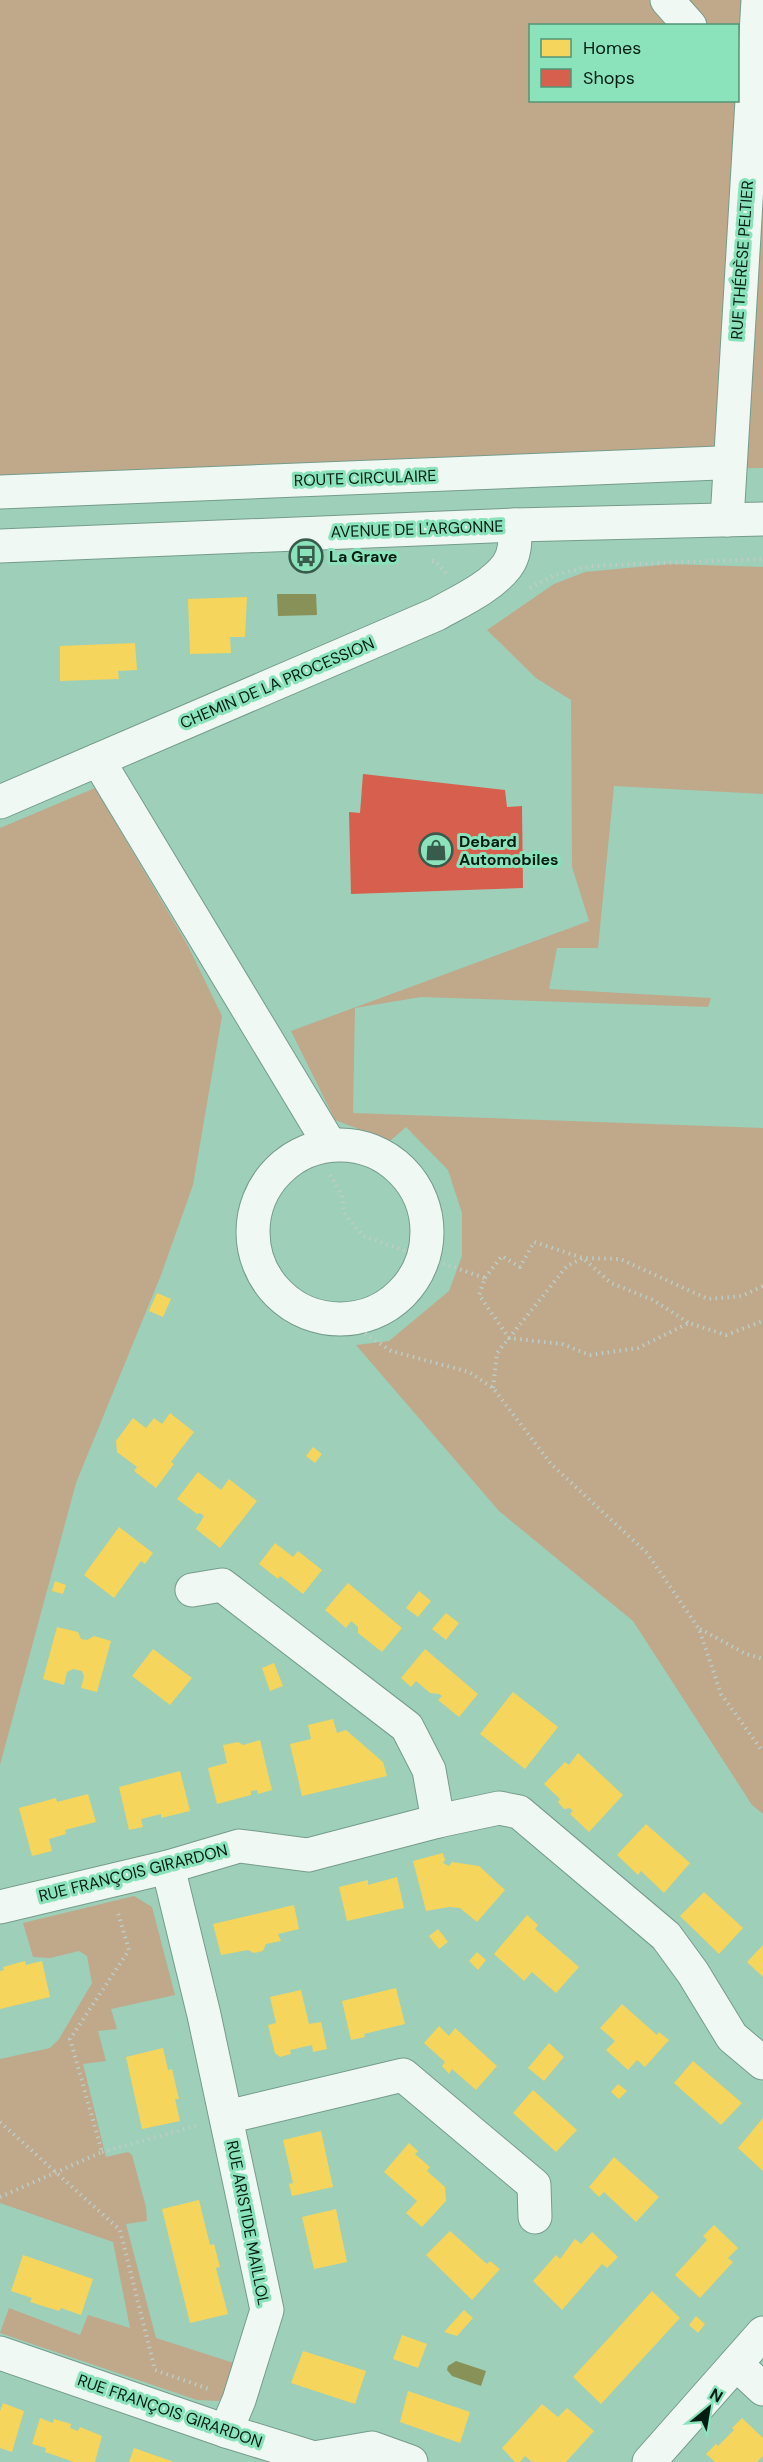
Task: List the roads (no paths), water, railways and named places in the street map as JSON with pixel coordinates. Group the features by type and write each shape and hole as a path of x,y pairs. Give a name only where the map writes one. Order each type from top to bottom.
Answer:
{"street":[{"path":"667,0 688,24"},
{"name":"RUE THÉRÈSE PELTIER","path":"727,520 745,84 758,0"},
{"name":"ROUTE CIRCULAIRE","path":"0,492 719,463 729,469"},
{"name":"AVENUE DE L'ARGONNE","path":"0,546 515,525 763,519"},
{"name":"CHEMIN DE LA PROCESSION","path":"0,802 437,614 494,579 508,565 515,547 515,525"},
{"path":"98,760 330,1145"},
{"path":"330,1145 358,1146 384,1156 405,1174 420,1197 427,1224 423,1258 415,1278 397,1299 373,1313 345,1320 315,1316 289,1303 267,1282 254,1254 252,1224 260,1195 276,1170 301,1153 330,1145"},
{"path":"192,1590 222,1585 407,1727 429,1770 438,1821"},
{"name":"RUE FRANÇOIS GIRARDON","path":"0,1907 168,1866 239,1846 308,1855 438,1821 499,1808 519,1812 666,1936 693,1973 732,2037 763,2063"},
{"name":"RUE ARISTIDE MAILLOL","path":"168,1866 227,2117 267,2310 226,2431"},
{"name":"RUE ARISTIDE MAILLOL","path":"227,2117 403,2074 534,2185 535,2217"},
{"path":"649,2462 763,2333"},
{"name":"RUE FRANÇOIS GIRARDON","path":"0,2353 226,2431 314,2458 372,2448 411,2462"},
{"path":"736,2364 763,2389"}],"place":[{"name":"La Grave","path":"306,556"},
{"name":"Debard Automobiles","path":"436,850"}]}
